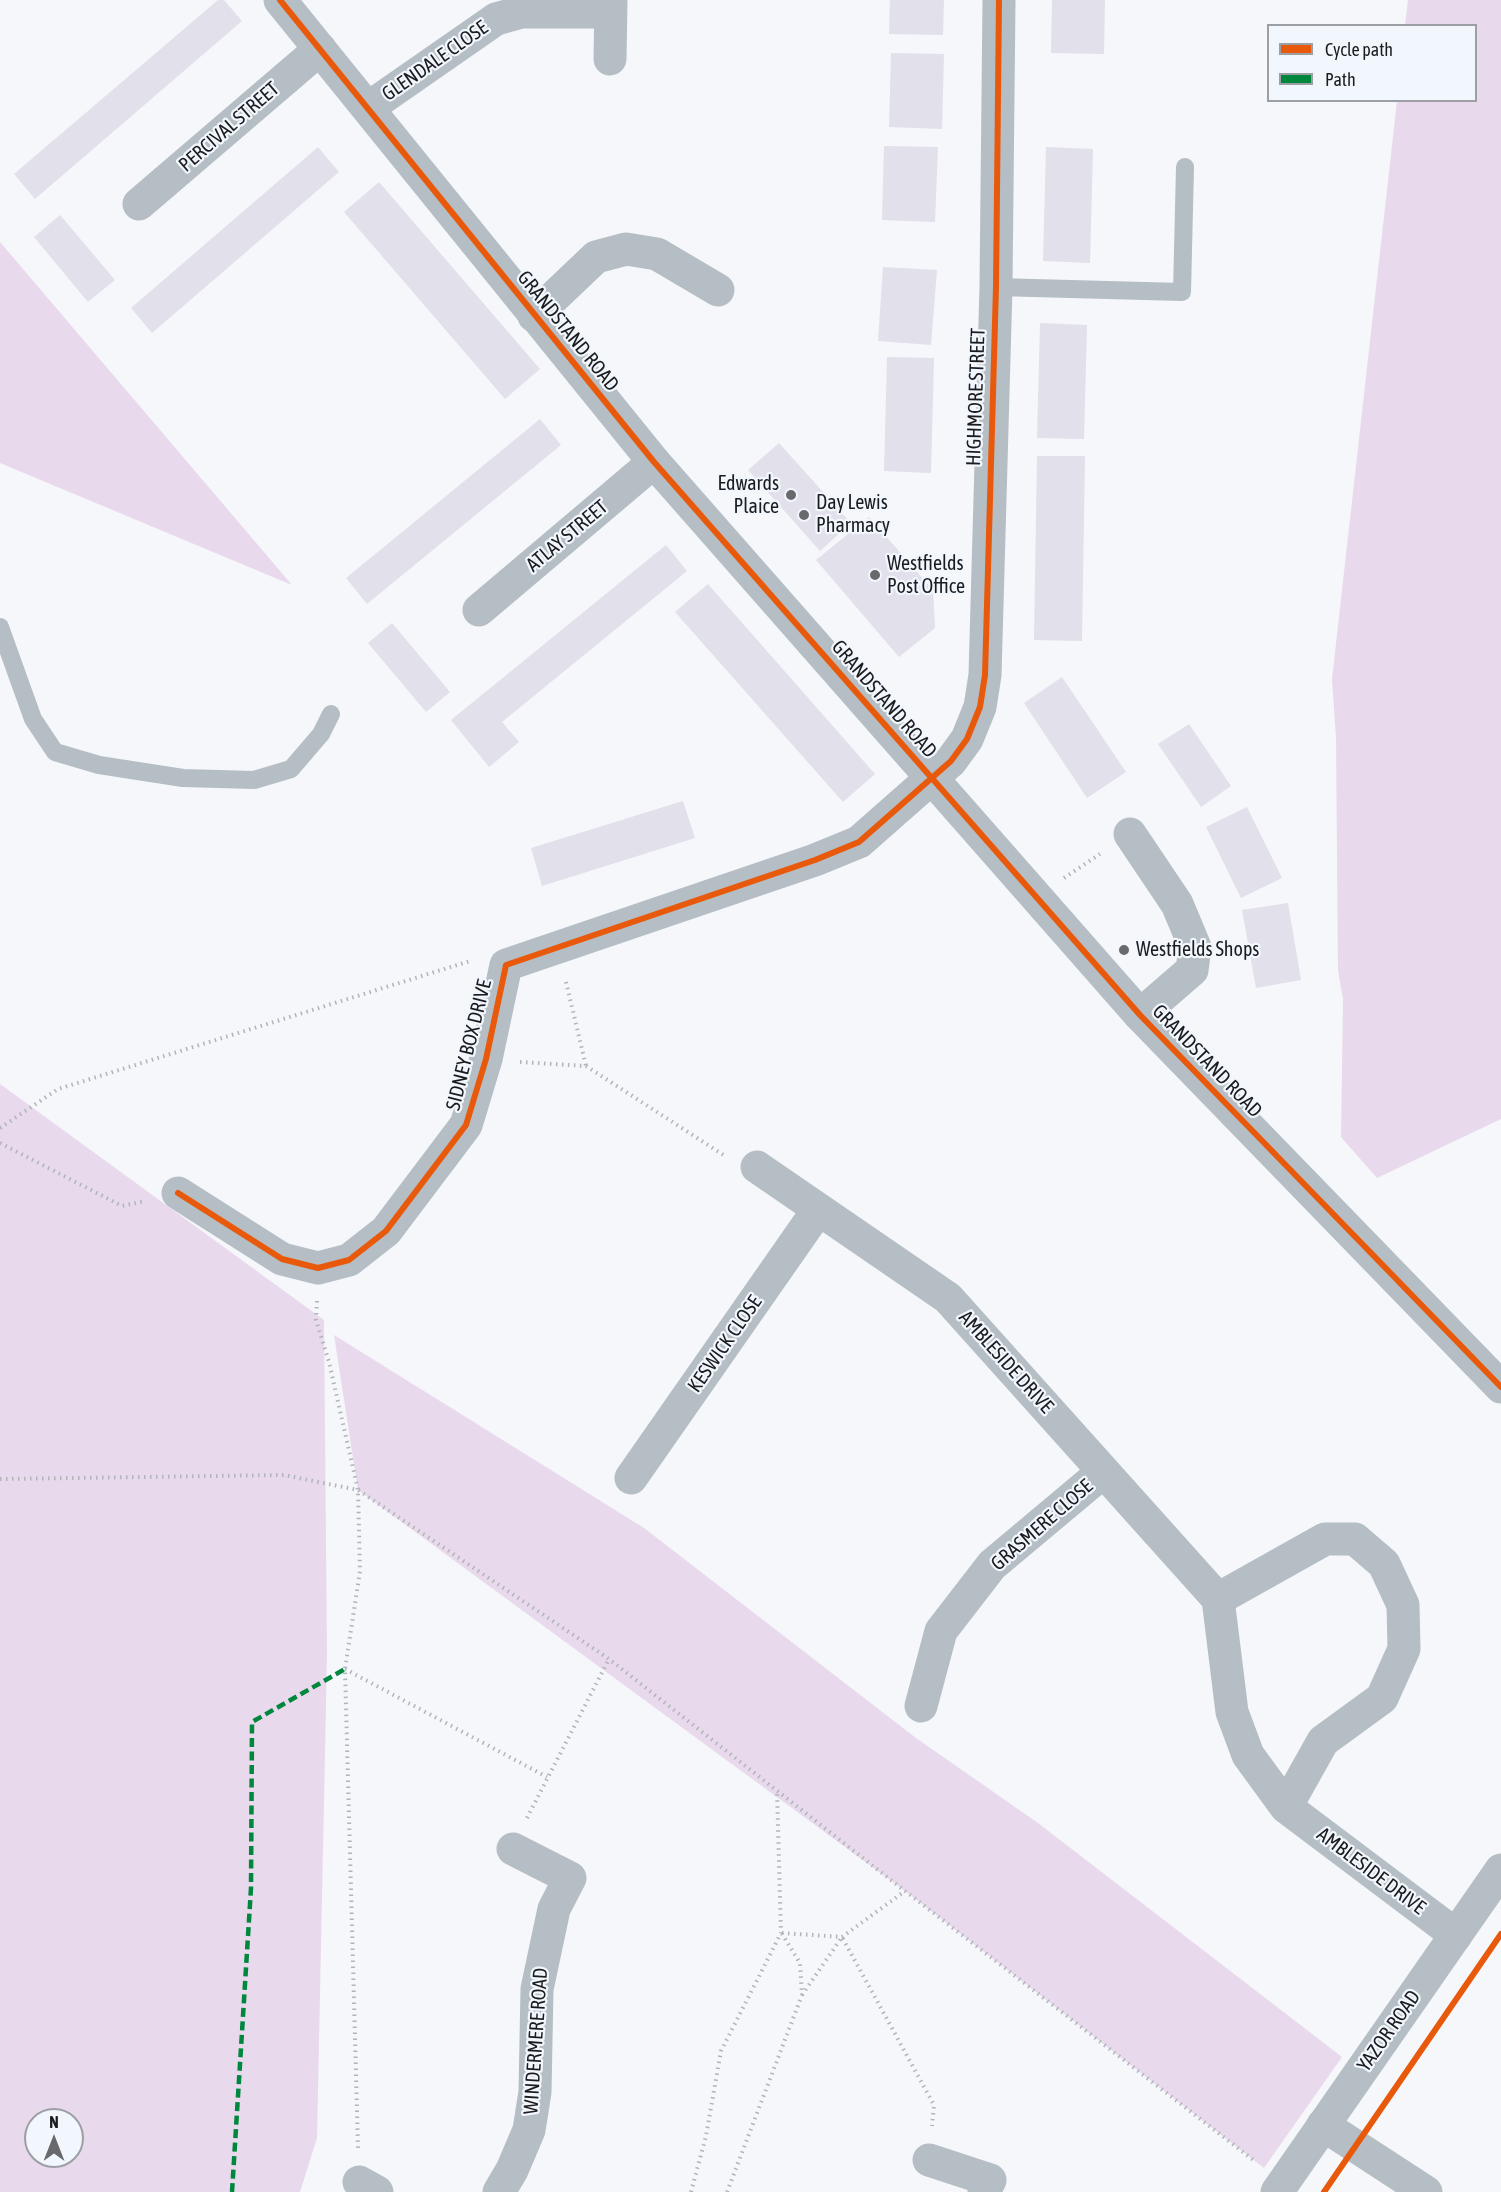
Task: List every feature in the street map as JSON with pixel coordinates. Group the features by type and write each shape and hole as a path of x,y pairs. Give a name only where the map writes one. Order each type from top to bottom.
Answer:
{"street":[{"name":"GRANDSTAND ROAD","path":"280,0 654,462 1140,1016 1501,1387"},
{"name":"HIGHMORE STREET","path":"932,778 951,761 967,739 980,707 985,675 996,287 999,0"},
{"name":"GLENDALE CLOSE","path":"368,108 496,19 521,12 611,6 610,59"},
{"name":"PERCIVAL STREET","path":"139,204 320,49"},
{"path":"534,316 596,256 626,249 657,254 718,290"},
{"name":"ATLAY STREET","path":"479,610 654,462"},
{"name":"SIDNEY BOX DRIVE","path":"178,1193 282,1258 318,1268 350,1260 386,1231 466,1125 486,1059 506,965 815,860 859,842 932,778"},
{"path":"1130,834 1178,904 1195,947 1192,970 1140,1016"},
{"name":"AMBLESIDE DRIVE","path":"757,1167 948,1298 1218,1599 1232,1712 1248,1755 1286,1807 1456,1935"},
{"name":"KESWICK CLOSE","path":"631,1478 818,1210"},
{"name":"GRASMERE CLOSE","path":"921,1706 941,1631 992,1565 1104,1472"},
{"path":"1218,1599 1325,1539 1355,1539 1384,1564 1403,1605 1404,1650 1382,1698 1323,1741 1286,1807"},
{"name":"WINDERMERE ROAD","path":"499,2192 530,2130 535,2092 539,1978 554,1909 570,1878 513,1849"},
{"name":"YAZOR ROAD","path":"1280,2188 1501,1870"},
{"path":"1323,2126 1426,2192"},
{"path":"930,2160 990,2180 984,2192"}],"lane":[{"path":"996,287 1182,291 1185,167"},
{"path":"0,627 33,719 55,752 99,765 183,778 254,780 291,769 321,734 331,714"}],"path":[{"path":"1035,896 1130,834"},
{"path":"558,947 586,1066"},
{"path":"0,1128 58,1089 478,958 506,965"},
{"path":"486,1059 586,1066 719,1154 757,1167"},
{"path":"0,1143 122,1206 178,1193"},
{"path":"318,1268 316,1320 329,1362 358,1490 360,1571 345,1669 368,2187"},
{"path":"0,1479 284,1475 358,1490 609,1659 1280,2188"},
{"path":"513,1849 547,1777 609,1659"},
{"path":"345,1669 547,1777"},
{"path":"691,2192 706,2136 721,2051 781,1933 777,1790"},
{"path":"727,2192 802,1995 843,1937 905,1891"},
{"path":"781,1933 843,1937"},
{"path":"781,1933 800,1963 802,1995"},
{"path":"843,1937 934,2105 930,2160"}],"shaded area":[{"path":"1408,0 1501,0 1501,1119 1377,1178 1341,1137 1343,999 1338,971 1336,738 1332,679 1397,102 1477,102 1477,24 1405,24"},
{"path":"0,242 292,585 0,463"},
{"path":"0,1084 324,1320 327,1655 317,2138 300,2192 0,2192"},
{"path":"334,1335 644,1528 916,1738 1038,1823 1342,2057 1264,2168 905,1891 358,1490"}],"building":[{"path":"218,0 224,0 242,21 35,199 14,174"},
{"path":"890,0 944,0 943,35 889,34"},
{"path":"1052,0 1105,0 1104,54 1051,53"},
{"path":"891,53 944,54 942,129 889,127"},
{"path":"884,146 938,147 935,222 882,220"},
{"path":"318,147 339,172 152,333 131,308"},
{"path":"1046,147 1093,149 1090,263 1043,261"},
{"path":"379,182 540,369 505,399 344,212"},
{"path":"60,215 115,280 88,302 34,237"},
{"path":"883,267 937,270 931,345 878,341"},
{"path":"1040,323 1087,325 1084,439 1037,438"},
{"path":"887,357 934,358 931,473 884,471"},
{"path":"540,419 561,445 367,604 346,578"},
{"path":"779,443 851,523 820,551 748,470"},
{"path":"1037,456 1085,456 1082,641 1034,640"},
{"name":"Westfields Post Office","path":"869,517 933,590 935,628 899,657 816,560"},
{"path":"666,545 687,571 502,722 519,742 489,767 451,720"},
{"path":"708,584 875,774 843,802 675,612"},
{"path":"392,623 450,692 426,712 368,643"},
{"path":"1062,677 1126,772 1087,798 1024,703"},
{"path":"1189,724 1231,786 1201,807 1158,744"},
{"path":"683,801 695,838 542,886 531,848"},
{"path":"1247,807 1282,878 1241,898 1206,827"},
{"path":"1288,903 1301,980 1256,988 1242,910"}],"marked path":[{"path":"232,2192 251,1888 252,1722 345,1669"}],"cycle path":[{"path":"280,0 654,462 1140,1015 1501,1387"},
{"path":"178,1193 282,1259 318,1268 349,1260 386,1231 466,1125 486,1059 506,965 815,860 859,842 951,761 967,739 980,707 985,675 996,287 999,0"},
{"path":"1324,2192 1501,1934"}],"place":[{"name":"Edwards Plaice","path":"791,495"},
{"name":"Day Lewis Pharmacy","path":"804,515"},
{"name":"Westfields Post Office","path":"875,575"},
{"name":"Westfields Shops","path":"1124,950"}]}
